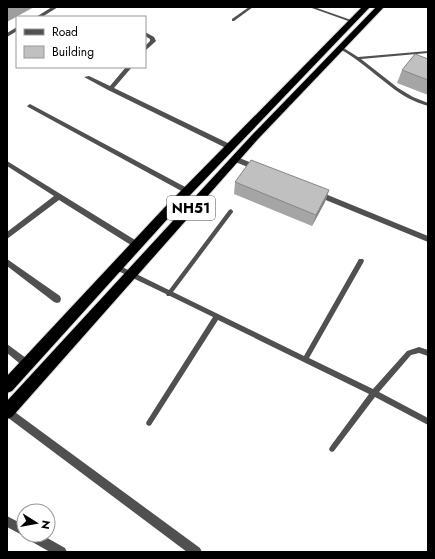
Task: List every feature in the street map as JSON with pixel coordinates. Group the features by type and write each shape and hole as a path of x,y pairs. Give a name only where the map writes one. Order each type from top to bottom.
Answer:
{"highway":[{"name":"NH51","path":"7,386 187,191 366,7"},
{"name":"NH51","path":"7,412 235,159 380,7"}],"street":[{"path":"40,16 56,7"},
{"path":"7,35 16,30"},
{"path":"146,35 152,38 153,41 146,48"},
{"path":"110,89 128,68"},
{"path":"87,77 230,147"},
{"path":"30,106 187,191"},
{"path":"235,159 264,171"},
{"path":"7,163 137,245"},
{"path":"314,192 428,239"},
{"path":"7,236 59,196"},
{"path":"7,262 57,299"},
{"path":"7,348 27,364"},
{"path":"7,412 196,552"},
{"path":"7,521 16,526"},
{"path":"45,543 61,552"}],"lane":[{"path":"233,20 251,7"},
{"path":"311,7 352,21"},
{"path":"341,48 359,58 387,83 406,95 428,105"},
{"path":"359,58 428,52"},
{"path":"169,294 231,211"},
{"path":"305,359 362,261"},
{"path":"116,267 374,393 428,422"},
{"path":"149,423 217,317"},
{"path":"332,449 374,393 409,353 419,350 428,353"}],"shaded area":[{"path":"7,7 34,7 16,16 7,22"}],"building":[{"path":"415,54 428,59 428,80 402,70"},
{"path":"251,160 329,190 316,215 235,182"}]}
